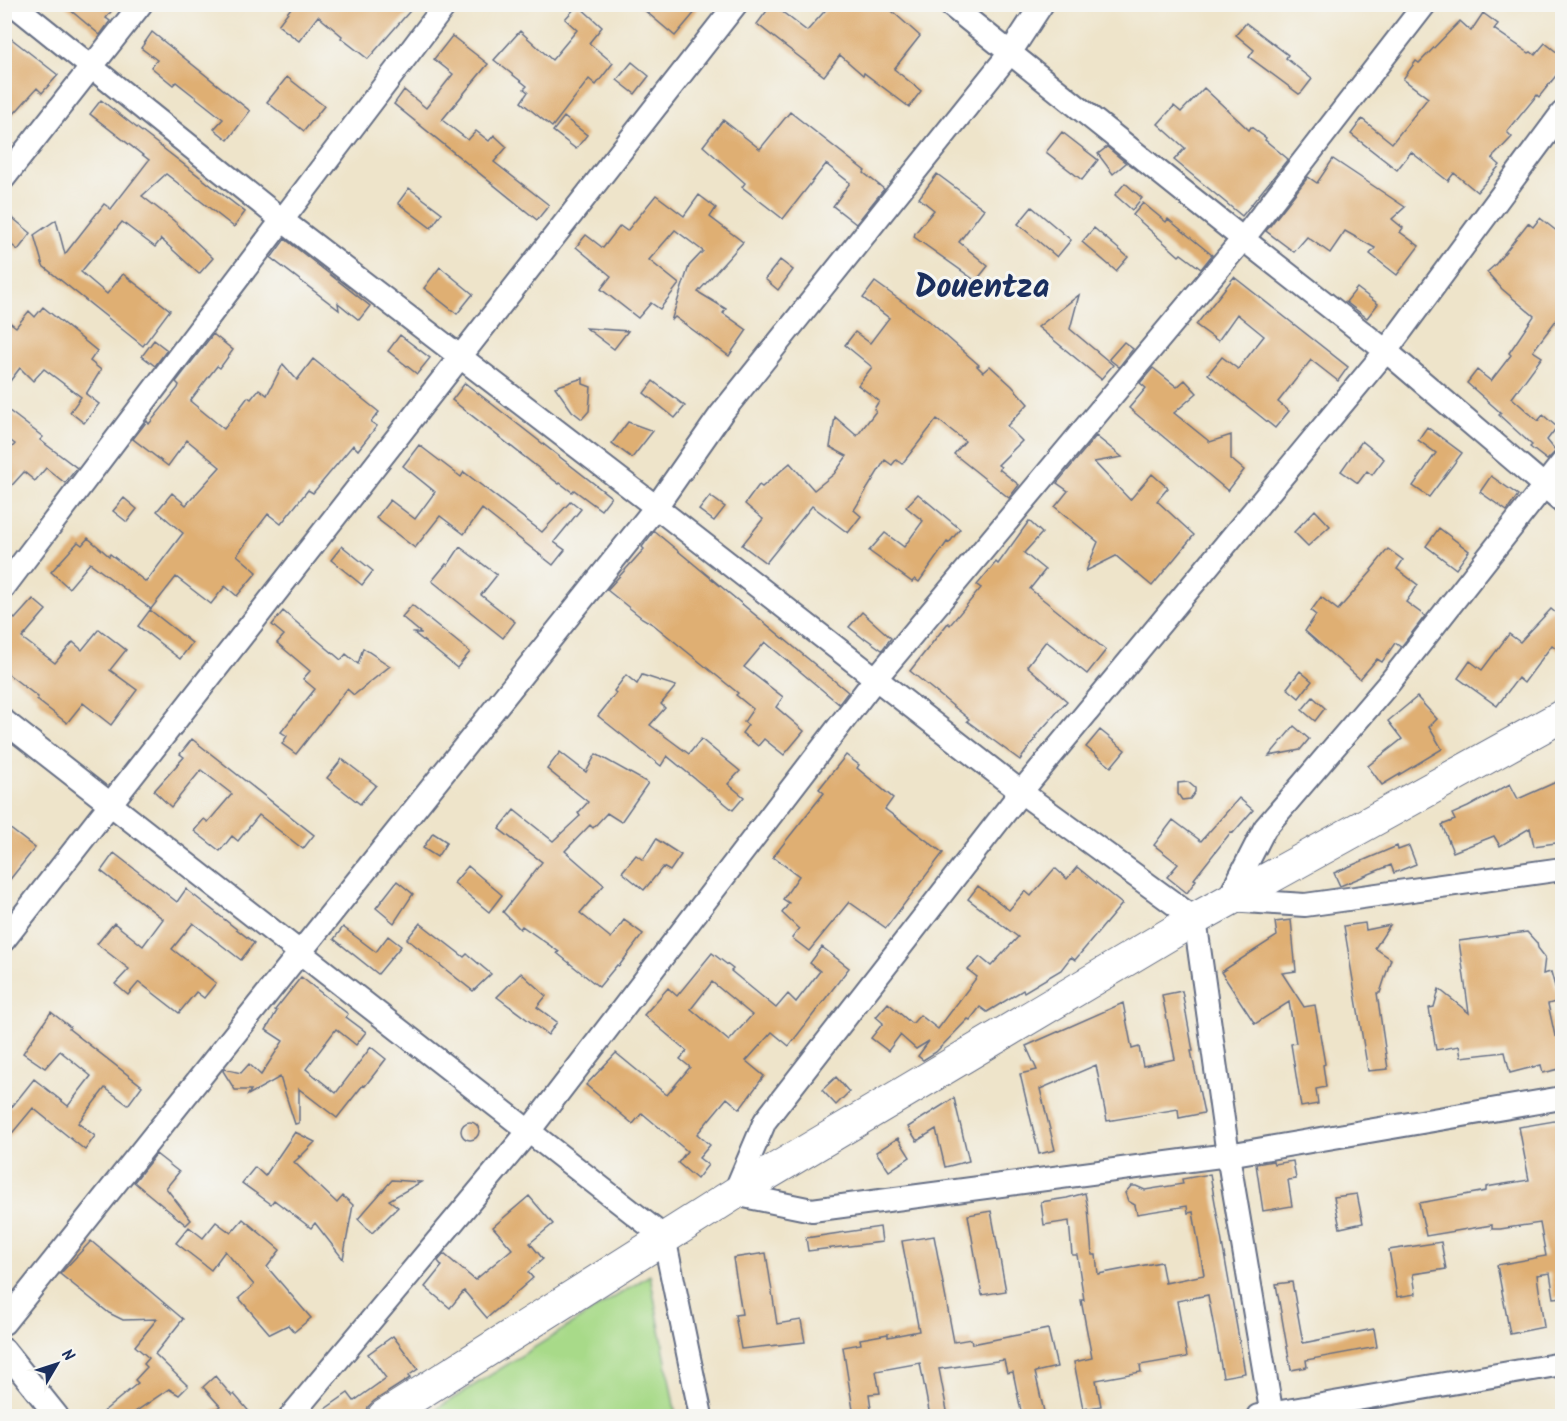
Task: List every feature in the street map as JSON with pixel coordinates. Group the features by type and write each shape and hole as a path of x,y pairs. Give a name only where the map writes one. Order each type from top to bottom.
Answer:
{"main road":[{"path":"384,1416 734,1194 1195,919 1563,716"}],"street":[{"path":"13,4 282,220 656,507 1021,792 1195,919 1267,1416 1563,1364"},
{"path":"4,178 141,4"},
{"path":"4,586 446,4"},
{"path":"4,940 736,4"},
{"path":"949,4 1386,351 1563,501"},
{"path":"4,1323 656,507 722,414 1010,53 1042,4"},
{"path":"291,1416 529,1131 876,678 1243,239 1425,4"},
{"path":"1563,112 1386,351 1021,792 765,1121 734,1194 812,1210 1228,1155 1563,1098"},
{"path":"1563,463 1390,682 1265,828 1228,900 1305,905 1563,869"},
{"path":"4,721 664,1237 701,1416"},
{"path":"4,1350 57,1416"}],"green space":[{"path":"650,1275 676,1416 425,1416"}],"building":[{"path":"63,4 117,4 106,18 110,21 100,35"},
{"path":"294,4 416,4 368,59 318,16 299,41 278,25"},
{"path":"637,4 702,4 675,36"},
{"path":"772,4 807,31 831,4 884,4 920,36 894,69 921,91 909,107 864,73 863,75 840,55 824,76 757,24"},
{"path":"578,5 602,27 589,43 613,63 596,85 589,79 552,127 521,102 528,92 524,89 527,86 494,60 520,31 552,60 577,30 565,19"},
{"path":"1483,13 1498,24 1494,29 1529,53 1535,55 1545,43 1563,57 1563,67 1507,132 1512,137 1492,158 1500,165 1477,192 1454,173 1448,181 1411,152 1397,170 1351,134 1362,119 1392,143 1428,98 1403,79 1416,61 1419,63 1460,21 1471,31"},
{"path":"1246,23 1288,55 1286,58 1312,79 1302,92 1299,94 1249,57 1254,50 1236,35"},
{"path":"152,32 250,111 228,140 214,129 223,119 176,82 173,85 151,67 157,60 141,48"},
{"path":"4,33 58,75 42,93 37,88 4,125"},
{"path":"452,36 488,64 442,120 468,140 476,131 489,141 494,135 507,147 494,162 549,205 537,220 394,104 404,90 426,108 453,74 434,59"},
{"path":"632,62 649,76 635,94 617,80"},
{"path":"287,77 324,106 304,131 267,102"},
{"path":"1204,88 1249,130 1251,127 1266,138 1265,140 1288,159 1242,216 1174,160 1185,148 1158,124 1174,106 1181,112"},
{"path":"101,100 245,212 234,227 166,174 142,196 173,220 213,258 199,274 161,239 155,247 122,222 81,272 107,294 123,274 170,310 143,346 43,266 34,235 56,220 65,254 104,204 111,209 149,160 90,114"},
{"path":"790,112 865,171 864,173 884,189 856,224 833,206 850,183 826,164 783,219 742,187 745,183 703,146 723,120 760,149"},
{"path":"564,117 587,135 576,149 553,131"},
{"path":"1062,132 1098,160 1082,180 1046,152"},
{"path":"1107,147 1126,163 1113,174 1098,154"},
{"path":"1333,159 1405,207 1392,219 1403,228 1400,232 1419,246 1397,275 1370,254 1375,248 1345,231 1330,253 1307,237 1294,252 1266,231 1308,177 1317,183"},
{"path":"937,174 984,209 959,242 988,266 976,281 914,237 934,210 919,198"},
{"path":"1125,183 1142,198 1132,210 1115,195"},
{"path":"409,188 442,213 431,228 398,203"},
{"path":"656,195 684,216 699,195 716,208 710,217 743,242 698,292 726,309 723,313 747,330 729,356 675,317 671,321 689,266 703,251 675,230 649,260 679,284 660,309 651,303 638,318 601,289 611,276 576,247 586,235 603,248 620,226 627,231"},
{"path":"1143,203 1166,222 1168,219 1212,255 1201,269 1181,254 1179,256 1133,215"},
{"path":"1032,207 1071,240 1057,257 1018,224"},
{"path":"4,211 31,233 18,250 4,239"},
{"path":"1540,218 1563,236 1563,311 1533,351 1542,357 1512,398 1538,421 1543,415 1557,427 1547,440 1556,451 1547,460 1530,447 1532,445 1499,415 1501,413 1467,383 1477,370 1491,381 1511,355 1509,353 1534,316 1502,289 1487,272 1528,223 1533,227"},
{"path":"1094,228 1128,257 1116,271 1082,242"},
{"path":"285,239 370,306 359,320 338,303 339,310 271,258"},
{"path":"780,260 793,270 778,290 765,279"},
{"path":"440,267 473,294 457,314 424,288"},
{"path":"1234,277 1348,367 1338,381 1311,360 1278,402 1289,411 1275,428 1208,374 1222,357 1238,369 1264,336 1237,314 1218,341 1196,325"},
{"path":"875,282 929,321 979,365 977,366 983,372 990,366 1028,404 1007,426 1022,441 998,465 1001,467 999,469 1019,485 1009,498 954,454 965,441 937,419 902,464 896,460 892,465 885,460 854,510 861,516 848,533 812,506 766,563 742,545 763,519 745,504 759,485 762,487 790,463 814,490 834,474 847,456 830,447 835,417 857,436 876,411 874,409 879,401 858,385 872,367 845,345 855,332 870,343 889,318 863,298"},
{"path":"1357,288 1378,304 1367,318 1346,302"},
{"path":"1079,295 1070,329 1113,365 1101,379 1038,327"},
{"path":"43,307 97,351 90,361 101,370 86,394 99,404 84,423 70,412 81,397 44,369 33,381 20,368 4,389 4,318 16,327 29,311 35,317"},
{"path":"586,328 628,331 614,349"},
{"path":"213,334 233,350 220,368 217,366 190,401 224,429 248,397 251,399 259,389 267,395 283,364 297,380 313,359 379,412 371,422 377,426 358,450 353,445 313,493 308,490 281,524 268,514 237,555 257,572 237,596 225,586 211,604 176,577 151,609 90,563 69,588 51,572 78,542 82,545 88,538 146,582 183,533 157,511 172,493 186,505 220,467 187,440 168,466 133,439 147,421 149,424 178,388 179,385 176,382"},
{"path":"400,335 430,358 417,374 388,351"},
{"path":"154,340 167,350 155,366 142,356"},
{"path":"1124,342 1133,349 1119,367 1109,359"},
{"path":"1153,368 1177,387 1185,380 1197,393 1174,413 1210,442 1231,435 1231,459 1244,470 1228,491 1129,408 1146,388 1140,383"},
{"path":"583,378 583,384 591,387 589,411 582,419 572,411 555,387"},
{"path":"653,381 685,406 675,418 644,393"},
{"path":"465,383 611,497 601,510 574,490 572,492 559,484 452,400"},
{"path":"4,407 43,437 40,440 77,468 65,483 46,468 35,481 24,472 4,494 4,456 15,444 4,436"},
{"path":"628,422 653,431 632,458 612,443"},
{"path":"1427,427 1462,453 1429,497 1413,486 1436,453 1418,440"},
{"path":"1096,436 1122,457 1094,462 1130,500 1152,474 1168,488 1157,501 1194,535 1152,586 1116,556 1086,571 1098,542 1055,507 1068,491 1057,483"},
{"path":"1362,441 1384,459 1372,475 1367,471 1358,483 1341,471"},
{"path":"419,445 461,477 464,472 542,532 571,501 581,509 554,542 565,550 553,565 482,509 464,534 440,516 415,548 376,518 390,500 415,519 435,492 403,466"},
{"path":"1491,476 1518,495 1507,511 1480,492"},
{"path":"918,494 960,529 949,543 947,542 919,582 915,579 912,582 869,551 885,533 904,547 923,521 906,507"},
{"path":"710,496 725,507 714,521 699,510"},
{"path":"124,498 137,509 127,522 113,511"},
{"path":"1315,510 1330,526 1308,546 1294,532"},
{"path":"1029,521 1042,533 1024,553 1045,570 1030,589 1106,650 1087,674 1046,641 1027,666 1067,701 1035,737 1020,760 967,721 969,719 910,671 948,623 950,625 981,588 977,585 996,562 998,564"},
{"path":"1439,528 1469,551 1456,569 1426,546"},
{"path":"654,531 848,692 839,704 765,642 744,667 783,697 776,707 804,731 784,755 764,739 758,746 742,733 748,725 744,722 753,709 736,695 738,693 607,590 644,549 642,547"},
{"path":"342,546 373,571 362,585 331,560"},
{"path":"460,547 497,575 481,595 515,622 503,638 432,581 446,564 448,565"},
{"path":"1388,549 1403,560 1397,569 1418,585 1406,602 1425,616 1401,647 1395,643 1382,662 1377,659 1360,679 1305,631 1316,615 1311,611 1321,597 1338,610"},
{"path":"33,599 46,610 22,638 55,663 73,642 82,650 99,629 126,650 110,670 137,690 111,725 83,703 67,723 4,671 4,612 15,619"},
{"path":"412,605 470,652 457,668 414,633 421,633 402,617"},
{"path":"1551,609 1563,619 1563,653 1552,645 1524,683 1518,678 1497,706 1458,678 1470,661 1482,670 1509,634 1520,642"},
{"path":"150,610 192,643 180,659 138,626"},
{"path":"283,611 341,660 346,654 358,664 363,648 390,666 354,695 347,689 296,754 282,744 287,736 281,732 315,689 303,679 310,671 277,643 284,635 272,625"},
{"path":"862,612 891,638 882,650 849,627"},
{"path":"1300,671 1312,681 1299,698 1287,688"},
{"path":"626,675 637,684 642,675 676,686 661,704 665,708 650,725 689,754 701,739 740,771 728,784 744,797 733,810 667,756 661,766 598,716 616,693 614,691"},
{"path":"1313,697 1325,708 1315,721 1302,710"},
{"path":"1417,697 1437,719 1429,727 1442,749 1382,785 1368,766 1402,739 1388,721"},
{"path":"1294,726 1309,739 1300,750 1269,756"},
{"path":"1100,730 1125,750 1111,767 1086,747"},
{"path":"192,739 314,835 303,849 259,815 238,841 232,836 220,851 194,831 204,819 208,822 232,794 201,770 171,807 154,791 184,757 180,754"},
{"path":"560,752 586,772 596,754 648,783 621,822 607,813 593,828 590,825 565,851 604,885 580,913 611,938 624,920 643,934 619,966 617,965 599,987 557,953 559,952 522,926 520,929 503,912 542,862 499,829 514,810 553,841 580,816 578,813 588,802 547,769"},
{"path":"846,755 859,765 857,768 893,798 885,809 943,853 886,928 849,902 809,951 792,938 799,929 782,913 789,903 783,899 799,876 773,857 824,793 819,789"},
{"path":"342,759 376,785 360,804 327,778"},
{"path":"1563,779 1563,842 1534,846 1530,828 1500,846 1494,836 1453,852 1442,825 1455,820 1452,814 1510,784 1518,799"},
{"path":"1188,782 1195,788 1195,792 1190,799 1182,800 1178,794 1178,783"},
{"path":"1239,798 1253,810 1233,833 1231,832 1194,879 1196,880 1187,893 1167,877 1178,864 1154,845 1173,820 1201,841"},
{"path":"4,824 35,848 4,887"},
{"path":"433,833 447,842 437,857 423,848"},
{"path":"656,839 681,855 670,871 663,867 644,890 622,872 636,855 643,860"},
{"path":"1397,846 1398,850 1409,846 1416,864 1394,873 1391,865 1340,886 1334,873"},
{"path":"114,853 177,902 186,889 254,943 241,960 193,923 172,949 216,983 204,998 196,992 179,1013 139,982 128,995 115,984 129,969 97,944 114,923 143,946 163,919 101,871"},
{"path":"468,866 502,895 489,912 454,883"},
{"path":"1077,867 1122,904 1075,960 1071,957 1061,970 987,1012 980,1007 970,1020 968,1019 936,1052 923,1060 918,1056 929,1041 916,1049 900,1035 888,1051 871,1038 883,1023 876,1017 888,1003 911,1023 920,1015 938,1029 977,977 968,970 980,957 991,966 1018,937 968,899 978,886 1009,910 1025,891 1031,896 1055,868 1067,879"},
{"path":"397,881 413,894 394,923 376,908"},
{"path":"1291,920 1296,971 1282,973 1304,1007 1315,1005 1325,1064 1323,1065 1326,1087 1316,1089 1318,1104 1301,1107 1291,1044 1296,1043 1289,1002 1255,1024 1221,972 1277,936 1275,922"},
{"path":"420,923 464,957 467,954 491,974 473,991 407,939"},
{"path":"1365,923 1366,930 1390,925 1375,948 1391,959 1380,993 1377,993 1388,1069 1368,1071 1344,926"},
{"path":"343,927 376,952 388,936 401,946 378,974 334,939"},
{"path":"1527,932 1545,957 1543,974 1551,972 1559,1001 1548,1004 1555,1036 1557,1036 1563,1057 1563,1068 1543,1073 1541,1065 1510,1073 1505,1052 1461,1057 1459,1046 1436,1050 1429,1008 1434,1007 1439,989 1469,1013 1459,941"},
{"path":"822,947 849,968 789,1046 772,1032 746,1061 764,1076 740,1109 727,1098 697,1134 710,1145 699,1158 708,1165 697,1179 678,1163 687,1151 642,1113 633,1124 586,1085 616,1053 667,1095 690,1067 680,1059 687,1051 644,1015 668,988 677,996 712,953 776,1008 788,994 796,1002 820,971 810,963","holes":["712,982 752,1015 729,1041 691,1009"]},
{"path":"521,973 546,996 537,1007 557,1022 548,1035 497,997"},
{"path":"301,977 348,1014 346,1017 366,1032 356,1045 336,1029 306,1069 336,1093 371,1047 386,1059 337,1118 299,1089 299,1123 295,1124 280,1077 248,1095 251,1090 235,1090 223,1071 224,1069 241,1073 249,1064 261,1075 283,1041 266,1030 277,1011 275,1010"},
{"path":"1182,991 1204,1113 1179,1118 1178,1109 1107,1121 1096,1065 1040,1089 1055,1150 1039,1154 1020,1074 1037,1070 1026,1046 1123,1003 1132,1049 1139,1047 1143,1066 1175,1059 1162,995"},
{"path":"51,1012 70,1027 69,1029 142,1086 128,1105 105,1088 78,1123 95,1136 85,1150 33,1108 4,1143 4,1103 11,1108 34,1079 68,1106 91,1076 60,1051 45,1068 23,1053"},
{"path":"836,1077 849,1092 836,1105 822,1090"},
{"path":"954,1098 969,1161 945,1167 936,1129 917,1141 908,1127"},
{"path":"1560,1120 1563,1132 1563,1297 1554,1298 1550,1273 1537,1275 1544,1327 1510,1334 1497,1265 1546,1256 1540,1223 1500,1229 1492,1229 1492,1225 1426,1236 1419,1203 1486,1191 1486,1187 1529,1180 1519,1127"},
{"path":"470,1122 476,1125 479,1131 476,1137 470,1140 464,1137 461,1131 464,1125"},
{"path":"295,1132 315,1142 294,1162 337,1203 343,1196 353,1205 343,1259 315,1223 311,1228 274,1200 271,1204 242,1183 255,1167 265,1176"},
{"path":"898,1138 910,1157 889,1171 876,1152"},
{"path":"156,1154 179,1172 166,1188 191,1220 186,1225 134,1182"},
{"path":"1273,1161 1274,1164 1293,1161 1296,1179 1288,1180 1292,1206 1263,1211 1256,1164"},
{"path":"1210,1174 1245,1373 1223,1377 1208,1295 1177,1301 1187,1357 1140,1365 1141,1372 1096,1380 1101,1406 1083,1409 1074,1362 1092,1358 1081,1300 1084,1300 1077,1255 1072,1255 1069,1221 1044,1225 1041,1202 1085,1193 1092,1255 1096,1255 1098,1274 1161,1262 1165,1283 1204,1275 1193,1212 1188,1213 1187,1206 1137,1214 1135,1205 1128,1201 1125,1193 1131,1186 1145,1190 1183,1184 1182,1179"},
{"path":"392,1180 421,1182 389,1200 398,1207 372,1233 358,1219"},
{"path":"1357,1194 1363,1223 1340,1228 1334,1197"},
{"path":"529,1196 553,1224 530,1243 543,1259 528,1272 533,1278 487,1318 464,1291 450,1308 425,1287 442,1266 438,1261 444,1254 475,1280 512,1249 493,1227"},
{"path":"991,1211 1006,1291 982,1295 968,1215"},
{"path":"243,1219 280,1250 267,1267 311,1318 294,1332 288,1325 270,1334 239,1298 254,1285 225,1251 211,1270 176,1243 189,1227 203,1238 216,1222 231,1233"},
{"path":"880,1227 882,1242 808,1251 806,1238"},
{"path":"934,1236 954,1342 971,1339 972,1344 1048,1329 1057,1367 1035,1372 1045,1416 1022,1416 1013,1372 1007,1373 1004,1360 939,1369 948,1416 930,1416 920,1363 876,1371 880,1393 869,1394 872,1416 854,1416 843,1347 861,1344 860,1339 919,1331 902,1241"},
{"path":"91,1241 183,1319 155,1354 188,1386 179,1395 169,1389 129,1416 98,1416 138,1383 135,1380 147,1367 144,1364 149,1358 135,1346 157,1319 123,1320 109,1313 60,1274"},
{"path":"1441,1242 1446,1269 1413,1274 1416,1294 1397,1297 1389,1250"},
{"path":"766,1253 777,1324 801,1320 805,1342 741,1349 735,1315 742,1314 733,1258"},
{"path":"1292,1282 1303,1343 1374,1329 1377,1347 1306,1360 1307,1367 1291,1370 1276,1284"},
{"path":"393,1336 418,1369 408,1376 410,1378 374,1401 368,1407 366,1416 315,1416 348,1393 354,1401 386,1378 368,1354"},
{"path":"215,1376 253,1416 207,1416 220,1406 203,1387"}],"district":[{"name":"Douentza","path":"982,285"}]}
